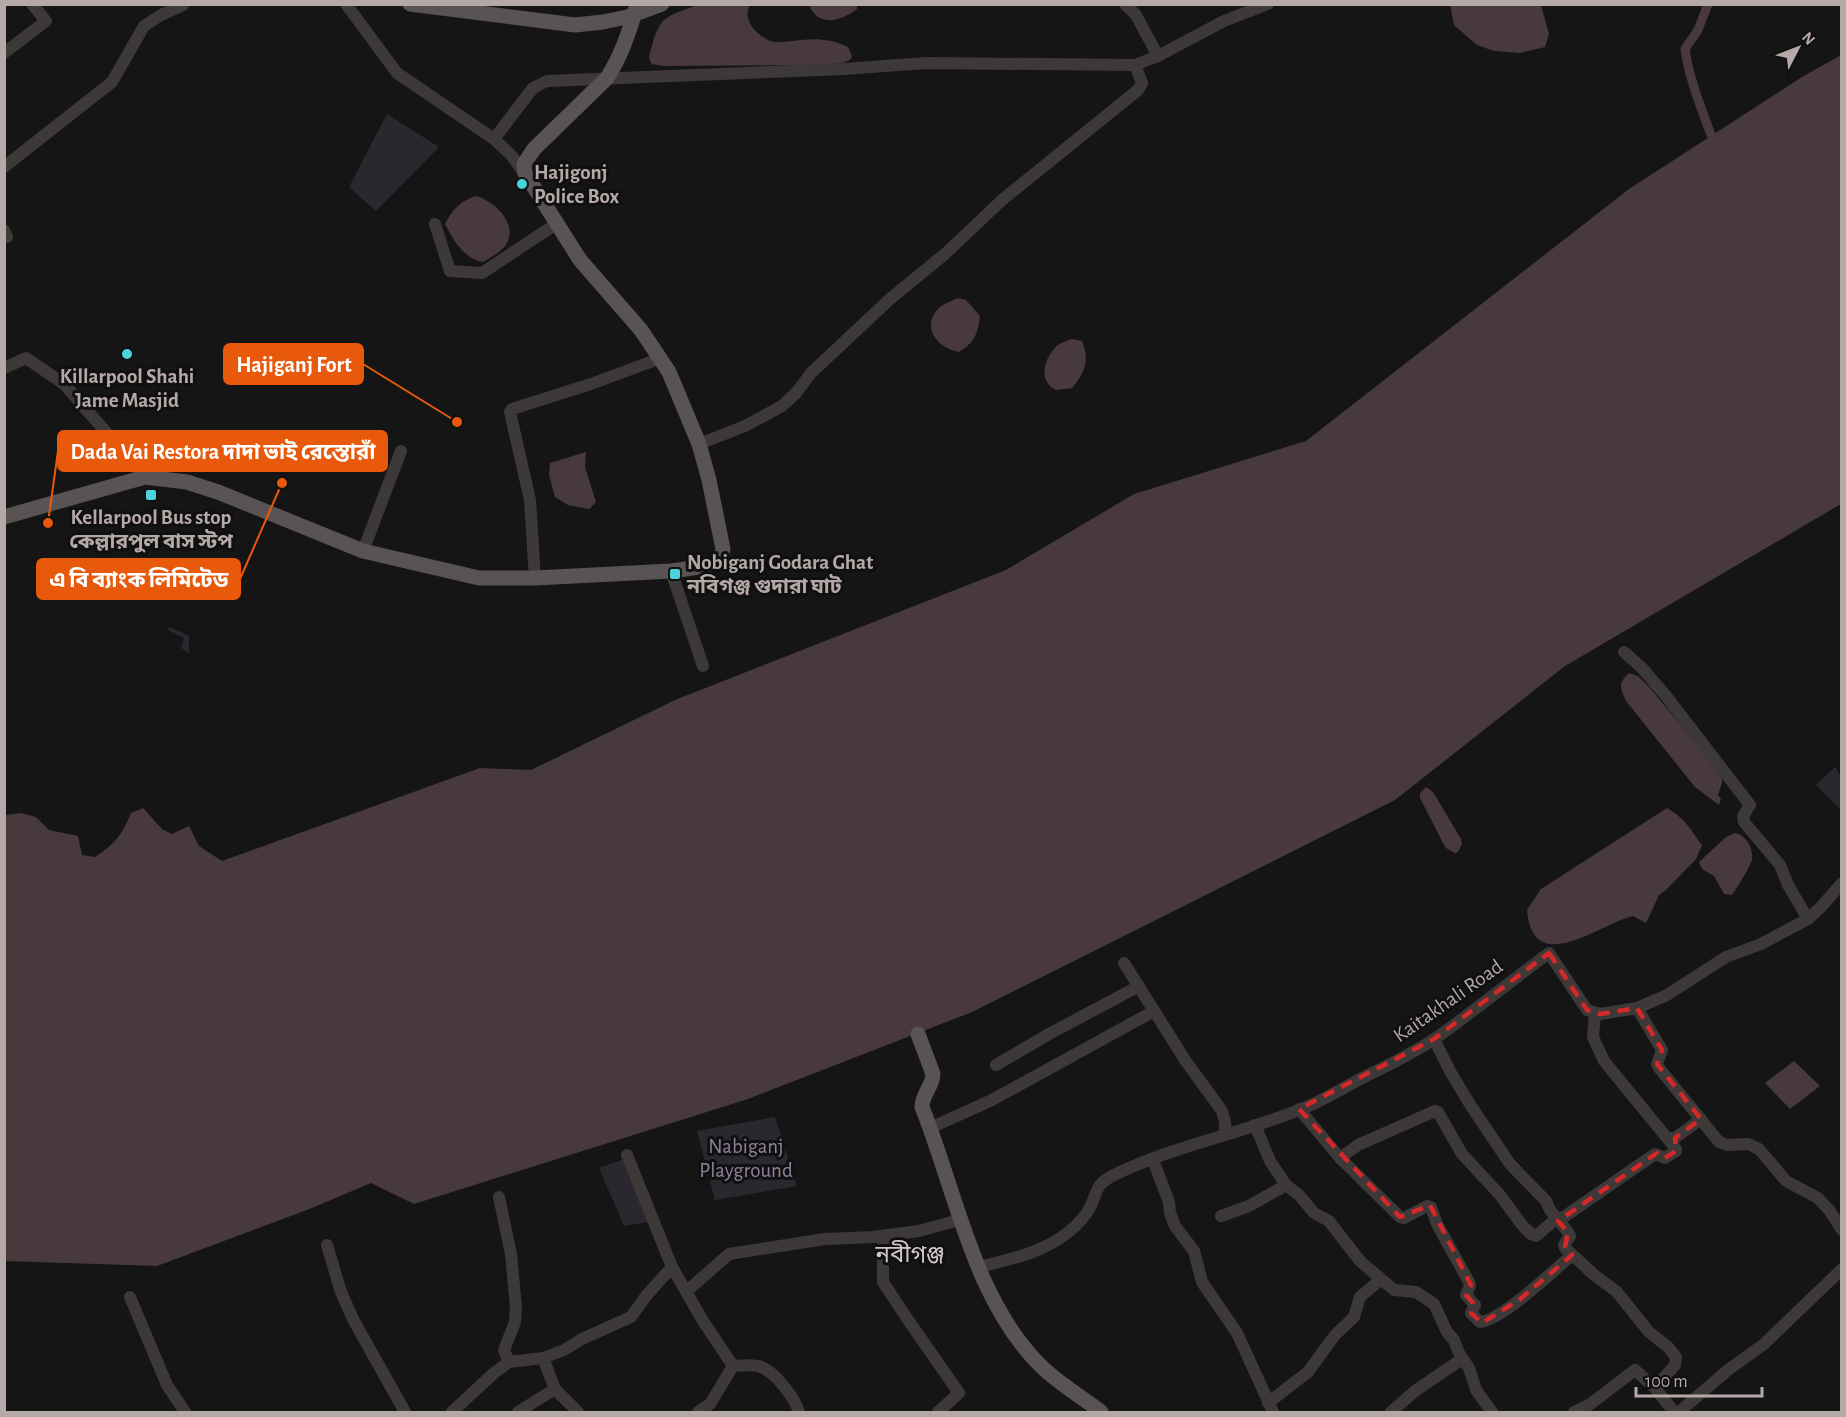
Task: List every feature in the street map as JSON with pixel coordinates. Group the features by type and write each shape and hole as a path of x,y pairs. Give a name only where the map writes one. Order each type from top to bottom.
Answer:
{"main road":[{"path":"410,4 575,25 603,22 636,10 662,4"},
{"path":"4,517 145,477 187,482 218,492 363,551 478,578 535,578 671,571 716,563 723,549 709,480 699,444 661,358 641,330 580,260 526,177 524,164 534,149 607,78 630,32 636,10"},
{"path":"918,1034 933,1074 933,1081 921,1102 959,1220 1003,1317 1037,1363 1101,1413"}],"street":[{"path":"4,53 45,21 32,4"},
{"path":"346,4 397,73 494,138 512,156 526,177"},
{"path":"1125,4 1136,15 1158,56"},
{"path":"494,138 518,105 539,84 547,81 764,73 926,63 1135,65 1158,56 1224,21 1268,4"},
{"path":"4,167 112,82 144,26 183,5"},
{"path":"699,444 745,426 782,406 796,393 811,373 890,299 946,253 1002,200 1138,90 1142,83 1135,65"},
{"path":"435,224 450,271 482,273 556,224"},
{"path":"4,368 26,358 64,384 145,477"},
{"path":"535,578 530,500 510,412 512,409 591,384 661,358"},
{"path":"363,551 401,451"},
{"path":"671,571 703,666"},
{"path":"1624,652 1642,668 1666,696 1750,805 1743,816 1744,822 1780,865 1788,885 1808,918"},
{"path":"1340,1158 1358,1144 1435,1111 1438,1112 1462,1154 1496,1190 1527,1232 1536,1236 1655,1154 1665,1158 1676,1151 1604,1061 1593,1037 1595,1013 1611,1014 1637,1008 1668,995 1726,957 1761,944 1808,918 1842,883"},
{"name":"Kaitakhali Road","path":"979,1267 1024,1256 1045,1247 1077,1224 1088,1212 1100,1184 1116,1174 1187,1146 1208,1142 1314,1104 1434,1039 1549,953 1587,1010 1595,1013"},
{"path":"1124,963 1185,1060 1222,1111 1226,1134"},
{"path":"996,1065 1138,986"},
{"path":"1637,1008 1662,1050 1659,1068 1723,1145 1748,1144 1759,1149 1786,1181 1818,1198 1842,1230"},
{"path":"930,1128 992,1100 1154,1011"},
{"path":"1434,1039 1471,1106 1510,1164 1546,1201 1550,1210 1568,1232 1570,1236 1564,1245 1572,1255 1617,1292 1649,1332 1668,1347 1676,1357 1675,1365 1656,1388"},
{"path":"1299,1109 1340,1158 1400,1217 1404,1218 1427,1206 1431,1207 1437,1224 1470,1284 1466,1295 1475,1305 1472,1314 1480,1322 1485,1322 1498,1315 1572,1255"},
{"path":"1668,1139 1679,1135 1701,1119"},
{"path":"1255,1125 1270,1161 1286,1185 1310,1205 1314,1213 1329,1221 1360,1261 1394,1290 1416,1292 1434,1304 1446,1332 1454,1340 1462,1359 1469,1368 1476,1390 1492,1413"},
{"path":"627,1155 672,1267 703,1321 734,1365"},
{"path":"1153,1160 1169,1202 1175,1226 1194,1251 1197,1270 1202,1282 1237,1333 1271,1408 1308,1372 1335,1335 1354,1317 1359,1297 1380,1280"},
{"path":"1221,1216 1249,1206 1286,1185"},
{"path":"499,1197 514,1276 515,1322 504,1350 509,1362"},
{"path":"687,1291 729,1254 825,1239 883,1236 919,1231 959,1220"},
{"path":"883,1236 884,1282 959,1393 939,1413"},
{"path":"327,1245 341,1292 354,1321 405,1413"},
{"path":"452,1413 494,1372 509,1362 543,1358 631,1317 672,1267"},
{"path":"1679,1413 1728,1370 1764,1344 1842,1269"},
{"path":"130,1297 167,1385 185,1413"},
{"path":"543,1358 555,1389 578,1413"},
{"path":"1391,1413 1415,1390 1462,1359"},
{"path":"698,1413 710,1404 734,1365"},
{"path":"734,1365 755,1365 763,1368 780,1381 799,1413"},
{"path":"1575,1413 1635,1370 1656,1388 1674,1413"},
{"path":"518,1413 555,1389"}],"highlighted area":[{"path":"1549,953 1587,1010 1600,1014 1637,1008 1662,1050 1657,1064 1701,1119 1675,1138 1676,1151 1665,1158 1657,1153 1558,1221 1568,1232 1565,1247 1572,1255 1519,1300 1482,1323 1471,1313 1473,1303 1466,1295 1471,1285 1430,1205 1400,1217 1299,1109 1434,1039"}],"green space":[{"path":"387,114 439,147 376,211 349,187"},
{"path":"170,627 189,636 189,653 181,648 184,638 166,629"},
{"path":"1835,767 1841,776 1841,810 1816,785"},
{"name":"Nabiganj Playground","path":"775,1117 797,1186 715,1200 697,1131"},
{"path":"624,1159 648,1222 624,1226 599,1168"}],"shaded area":[{"path":"699,4 750,5 748,17 750,23 757,33 768,40 776,42 828,40 848,47 851,59 843,63 811,65 664,66 652,64 650,53 655,35 663,21"},
{"path":"857,4 857,9 851,13 831,20 818,17 809,5"},
{"path":"1450,5 1541,5 1549,34 1545,47 1520,53 1494,51 1477,45 1454,25"},
{"path":"1841,55 1841,504 1565,666 1395,800 972,1012 748,1099 414,1204 371,1183 312,1208 157,1266 5,1261 5,815 21,813 36,817 49,830 78,836 82,855 95,857 117,838 131,813 143,808 162,829 172,834 189,826 199,846 222,861 480,768 531,770 675,700 1006,570 1134,494 1306,441 1629,189 1802,77"},
{"path":"476,196 489,202 501,212 509,226 510,233 504,247 483,262 465,253 445,224 457,207"},
{"path":"958,298 966,300 980,316 974,337 959,352 951,350 938,341 931,328 934,314 940,307"},
{"path":"1072,339 1082,341 1086,354 1085,366 1072,388 1056,390 1047,382 1046,364 1057,346"},
{"path":"586,452 585,467 596,502 589,509 568,505 555,497 549,475 550,463"},
{"path":"1629,673 1638,676 1650,688 1722,775 1718,795 1721,799 1719,805 1695,787 1626,701 1621,686"},
{"path":"1426,787 1433,792 1461,839 1462,844 1458,852 1455,853 1446,848 1420,798 1420,793"},
{"path":"1667,808 1684,821 1702,845 1696,859 1659,895 1646,923 1633,916 1570,942 1554,944 1541,941 1532,930 1527,910 1541,889"},
{"path":"1735,833 1746,840 1750,847 1752,860 1732,895 1724,894 1714,876 1702,869 1699,862 1726,837"},
{"path":"1794,1061 1820,1086 1790,1109 1765,1083"}],"waterway":[{"path":"1708,4 1698,30 1685,49 1694,87 1715,146"}],"place":[{"name":"Hajigonj Police Box","path":"522,184"},
{"name":"Killarpool Shahi Jame Masjid","path":"127,354"},
{"name":"Hajiganj Fort","path":"457,422"},
{"name":"এ বি ব্যাংক লিমিটেড","path":"282,483"},
{"name":"Kellarpool Bus stop কেল্লারপুল বাস স্টপ","path":"151,495"},
{"name":"Dada Vai Restora দাদা ভাই রেস্তোরাঁ","path":"48,523"},
{"name":"Nobiganj Godara Ghat নবিগঞ্জ গুদারা ঘাট","path":"675,574"}],"district":[{"name":"নবীগঞ্জ","path":"910,1255"}]}
